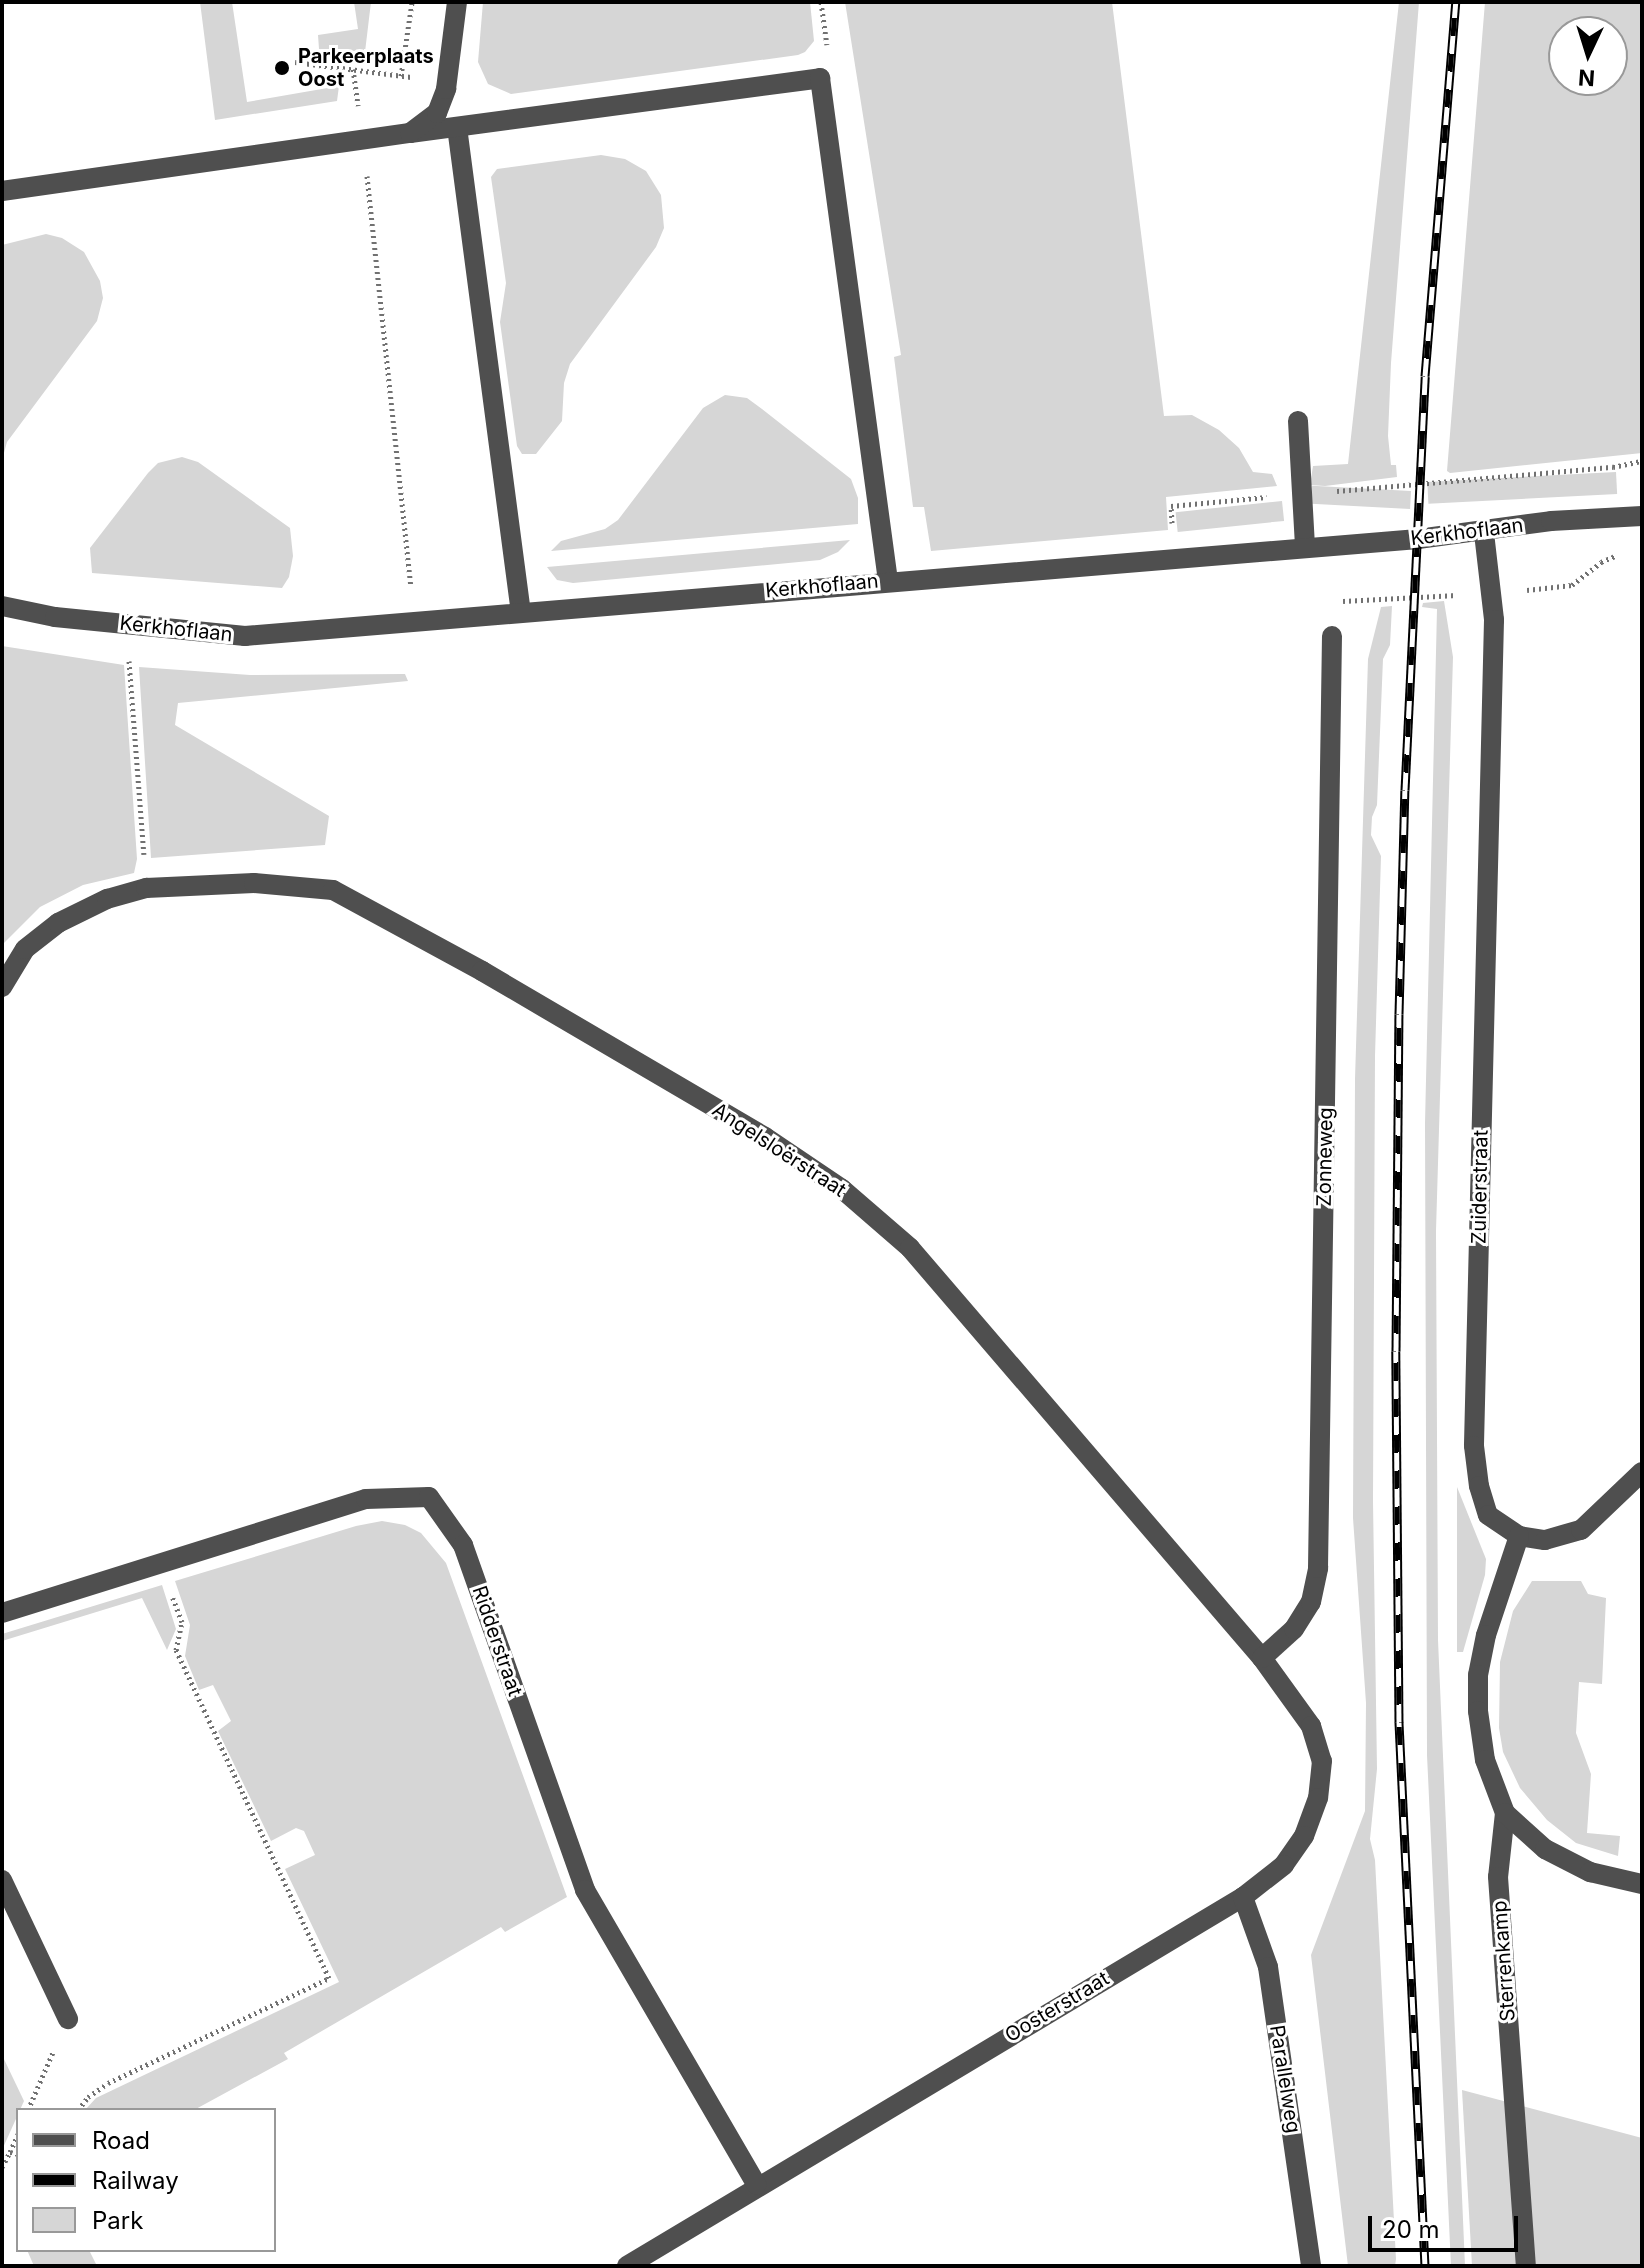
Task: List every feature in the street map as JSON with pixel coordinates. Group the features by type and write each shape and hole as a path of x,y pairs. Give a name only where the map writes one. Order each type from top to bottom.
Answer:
{"street":[{"path":"410,133 437,113 447,82 457,2"},
{"path":"2,191 820,78 888,581"},
{"path":"457,127 520,601"},
{"path":"1298,421 1305,548"},
{"name":"Kerkhoflaan","path":"2,606 55,617 245,636 415,620 520,601 888,581 1484,533 1551,521 1642,516"},
{"name":"Zuiderstraat","path":"1484,533 1494,620 1474,1446 1479,1486 1488,1515 1519,1536"},
{"name":"Zonneweg","path":"1262,1658 1294,1629 1311,1602 1318,1568 1332,636"},
{"name":"Angelsloërstraat","path":"2,987 25,949 58,923 107,899 146,888 254,883 333,890 657,1072 842,1189 910,1248 1262,1658"},
{"path":"1642,1472 1581,1530 1545,1540 1519,1536 1486,1635 1478,1675 1478,1711 1485,1760 1505,1813 1545,1849 1590,1872 1642,1884"},
{"name":"Ridderstraat","path":"2,1613 366,1499 429,1497 463,1545 585,1890 757,2185"},
{"name":"Oosterstraat","path":"627,2266 757,2185 1243,1897 1284,1865 1304,1836 1318,1798 1322,1761 1311,1726 1262,1658"},
{"name":"Sterrenkamp","path":"1505,1813 1498,1877 1526,2266"},
{"path":"2,1880 68,2019"},
{"name":"Parallelweg","path":"1243,1897 1268,1967 1311,2266"}],"path":[{"path":"401,76 412,2"},
{"path":"295,62 447,82"},
{"path":"353,69 364,143 415,620"},
{"path":"1175,558 1171,506 1613,467 1642,461"},
{"path":"132,624 129,660 146,888"},
{"path":"80,2108 88,2097 108,2083 329,1978 176,1650 182,1622 160,1563"},
{"path":"29,2108 68,2019"},
{"path":"2,2167 16,2138"},
{"path":"10,2152 16,2154"}],"green space":[{"path":"200,2 232,2 247,102 339,86 337,101 215,120"},
{"path":"354,2 371,2 365,52 319,49 318,35 358,29"},
{"path":"483,2 810,2 814,41 798,55 511,94 488,84 478,62"},
{"path":"845,2 1112,2 1164,416 1192,415 1219,430 1239,448 1253,472 1272,474 1277,486 1166,497 1168,530 931,551 924,507 913,507 894,357 901,355"},
{"path":"1399,2 1419,2 1391,363 1388,436 1391,465 1396,465 1397,477 1310,485 1313,466 1348,464"},
{"path":"1485,2 1642,2 1642,453 1447,471"},
{"path":"601,155 625,159 646,171 661,195 664,228 656,247 570,364 564,383 562,421 536,454 522,454 517,446 500,322 506,283 491,177 497,169"},
{"path":"46,234 62,238 84,252 100,281 103,298 97,321 7,442 2,460 2,245"},
{"path":"725,395 747,398 851,479 858,498 858,524 551,551 561,541 605,529 618,520 703,408"},
{"path":"182,457 198,462 290,528 293,556 289,577 282,588 92,573 90,548 148,473 158,463"},
{"path":"1616,472 1617,494 1428,504 1427,482"},
{"path":"1312,486 1411,491 1410,509 1311,504"},
{"path":"1282,501 1284,521 1178,532 1176,512"},
{"path":"850,540 838,552 820,560 573,583 557,580 547,567"},
{"path":"1444,601 1453,657 1436,1231 1438,1640 1465,2266 1451,2266 1427,1755 1425,1123 1437,609 1422,607 1423,603"},
{"path":"1392,606 1390,645 1383,659 1377,805 1372,817 1371,835 1381,856 1375,1056 1373,1501 1377,1769 1370,1839 1375,1860 1396,2259 1395,2266 1348,2266 1311,1955 1365,1811 1366,1703 1353,1518 1355,1079 1368,659 1381,607"},
{"path":"2,646 124,665 137,859 134,873 83,885 40,907 2,945"},
{"path":"139,667 250,675 405,674 408,681 178,703 175,725 329,816 325,845 151,858"},
{"path":"1457,1487 1486,1559 1485,1575 1463,1652 1457,1652"},
{"path":"382,1521 405,1525 421,1533 446,1563 567,1897 505,1932 501,1927 284,2053 288,2059 198,2108 87,2108 96,2098 339,1982 285,1869 315,1855 304,1831 296,1828 271,1841 218,1731 231,1721 213,1685 199,1690 185,1656 190,1625 175,1581 356,1526"},
{"path":"1532,1581 1581,1581 1588,1594 1606,1598 1602,1684 1579,1682 1576,1733 1591,1774 1587,1833 1620,1836 1618,1856 1576,1843 1547,1820 1520,1788 1503,1752 1499,1728 1500,1662 1513,1611"},
{"path":"162,1585 176,1629 167,1650 142,1598 2,1641 2,1634"},
{"path":"2,2055 24,2101 21,2108 16,2108 16,2119 2,2150"},
{"path":"1462,2090 1642,2138 1642,2266 1472,2266"},
{"path":"28,2252 90,2252 97,2266 34,2266"}],"railway":[{"path":"1425,2266 1399,1722 1396,1351 1399,1014 1405,790 1425,376 1456,2"}],"place":[{"name":"Parkeerplaats Oost","path":"282,68"}]}
